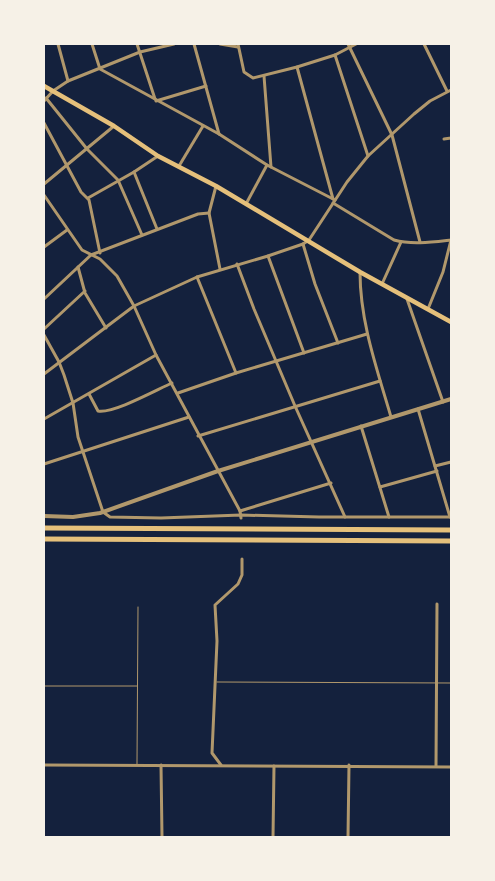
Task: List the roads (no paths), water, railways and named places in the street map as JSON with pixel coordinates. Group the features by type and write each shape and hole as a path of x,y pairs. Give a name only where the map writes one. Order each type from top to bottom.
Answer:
{"highway":[{"path":"44,528 451,530"},
{"path":"44,539 451,541"}],"main road":[{"path":"44,86 114,126 158,156 216,186 360,272 451,322"}],"street":[{"path":"58,44 68,81"},
{"path":"92,44 100,69 219,134 271,168 333,200 394,240 401,242 451,240 443,272 428,309"},
{"path":"137,44 155,100"},
{"path":"142,235 118,180 87,149 45,100 53,91 68,81 140,52 174,44"},
{"path":"194,44 219,134"},
{"path":"220,44 238,45 244,72 253,78 297,68 335,54 349,45 356,44"},
{"path":"44,374 134,306 196,277 268,256 303,244 309,240 333,200 368,156 414,114 449,91 425,45 432,44"},
{"path":"349,45 392,135 420,242"},
{"path":"335,54 368,156"},
{"path":"297,68 333,200"},
{"path":"264,76 271,168"},
{"path":"155,100 206,86"},
{"path":"44,123 81,192 88,197 100,253"},
{"path":"44,184 114,126"},
{"path":"179,166 203,126"},
{"path":"444,139 451,138"},
{"path":"88,197 134,172 158,156"},
{"path":"245,204 267,165"},
{"path":"134,172 157,229"},
{"path":"216,186 209,213 220,269"},
{"path":"44,195 82,250 100,259 117,276 134,306 156,355 178,393 198,436 241,515"},
{"path":"44,299 91,255 198,214 209,213"},
{"path":"44,247 67,230"},
{"path":"382,284 401,242"},
{"path":"303,244 315,284 338,343"},
{"path":"268,256 304,353"},
{"path":"237,264 295,406 345,516"},
{"path":"78,267 84,291 106,328"},
{"path":"360,272 360,288 367,334 391,417"},
{"path":"196,277 236,373"},
{"path":"44,329 84,291"},
{"path":"407,298 443,402"},
{"path":"44,334 59,362 73,403 78,437 103,512 110,517 241,515 320,518 345,516 451,517 418,409"},
{"path":"178,393 236,373 367,334"},
{"path":"44,419 156,355"},
{"path":"198,436 380,381"},
{"path":"90,394 98,411 102,412 123,405 172,383"},
{"path":"44,516 73,517 103,512 218,470 451,399"},
{"path":"44,464 189,417"},
{"path":"361,425 389,517"},
{"path":"435,466 451,462"},
{"path":"380,487 437,471"},
{"path":"241,515 331,482"},
{"path":"221,766 212,753 217,641 215,605 238,584 242,575 242,559"},
{"path":"436,766 437,604"},
{"path":"44,765 451,767"},
{"path":"161,765 162,837"},
{"path":"273,837 274,766"},
{"path":"348,837 349,766"}],"lane":[{"path":"137,766 138,607"},
{"path":"215,682 451,683"},
{"path":"44,686 138,686"}]}
